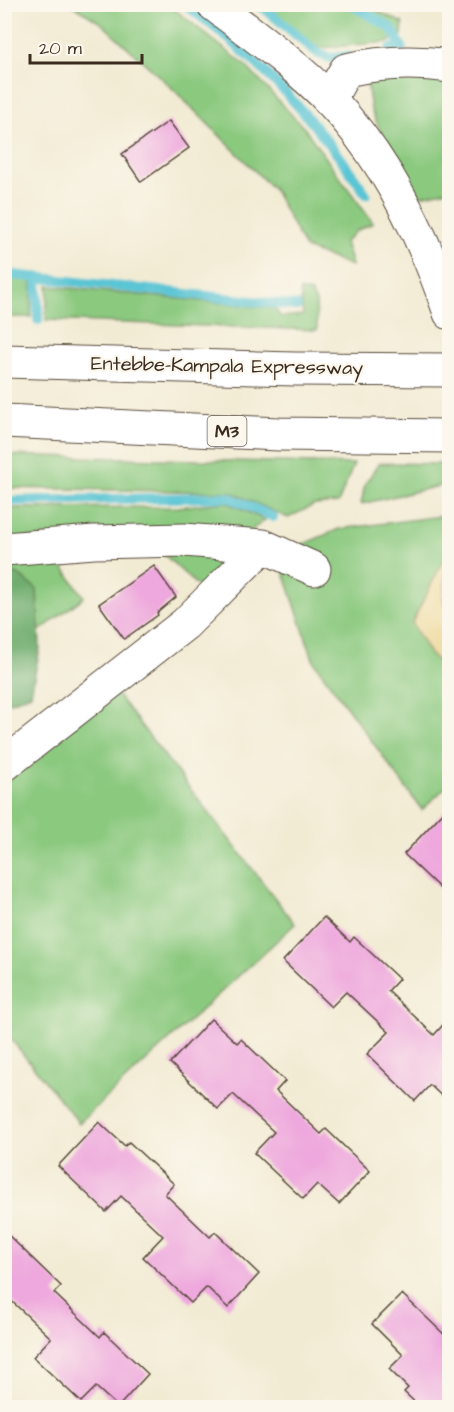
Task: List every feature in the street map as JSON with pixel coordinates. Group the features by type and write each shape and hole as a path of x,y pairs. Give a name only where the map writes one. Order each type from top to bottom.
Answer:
{"main road":[{"path":"213,4 265,44 329,100 381,167 412,218 438,278 450,313"},
{"path":"329,100 346,70 372,64 431,63 450,66"},
{"name":"Entebbe-Kampala Expressway","path":"4,361 295,369 450,370"},
{"name":"M3","path":"4,421 279,434 450,436"},
{"path":"4,549 94,542 184,540 263,546 314,569"},
{"path":"4,765 184,624 263,546"}],"green space":[{"path":"72,5 169,5 245,65 305,129 373,223 356,231 345,242 352,266 305,248 274,190 174,90 101,23"},
{"path":"259,5 365,5 403,23 402,35 388,42 321,48 304,40"},
{"path":"374,75 449,81 449,190 411,198 371,110 367,82"},
{"path":"5,279 32,280 31,317 5,317"},
{"path":"48,286 274,308 281,317 303,315 300,290 311,293 316,302 317,330 46,320"},
{"path":"5,455 354,464 338,503 314,505 288,518 231,492 5,488"},
{"path":"379,463 446,464 450,474 449,481 448,484 361,504 365,484"},
{"path":"226,502 265,520 249,532 5,538 5,508 177,507"},
{"path":"449,515 449,549 412,623 430,654 449,670 449,784 422,810 314,662 278,555 339,529"},
{"path":"156,547 244,551 203,591"},
{"path":"53,553 84,597 5,657 5,557"},
{"path":"17,574 37,589 40,648 31,694 11,702 5,700 4,576"},
{"path":"115,692 295,924 79,1123 5,1032 5,783"}],"sand":[{"path":"449,549 443,597 449,625 449,670 430,654 412,623"}],"building":[{"path":"169,121 189,148 141,182 122,154"},
{"path":"154,566 176,597 157,613 158,615 124,639 99,604"},
{"path":"450,805 450,898 404,854"},
{"path":"324,917 350,942 354,937 399,979 388,991 434,1035 450,1017 450,1104 430,1085 415,1101 367,1054 389,1032 346,992 331,1007 283,961"},
{"path":"211,1019 237,1043 241,1039 285,1081 276,1091 321,1134 326,1129 370,1171 339,1204 317,1184 303,1199 254,1153 274,1132 233,1094 218,1109 170,1063"},
{"path":"99,1122 125,1146 129,1142 174,1184 165,1194 210,1237 215,1232 259,1274 228,1308 207,1287 191,1303 143,1257 163,1236 121,1196 106,1212 58,1166"},
{"path":"4,1231 61,1286 54,1293 100,1337 104,1332 148,1374 118,1407 96,1387 81,1402 33,1357 51,1338 4,1294"},
{"path":"402,1294 450,1340 450,1398 440,1407 420,1407 404,1392 408,1388 389,1369 403,1355 372,1324"}],"waterway":[{"path":"184,4 237,46 284,91 326,139 366,194"},
{"path":"259,4 319,54 331,58 348,56"},
{"path":"350,4 391,28 402,47 390,49"},
{"path":"4,274 297,306"},
{"path":"37,277 38,320"},
{"path":"4,501 228,497 273,517"}]}
